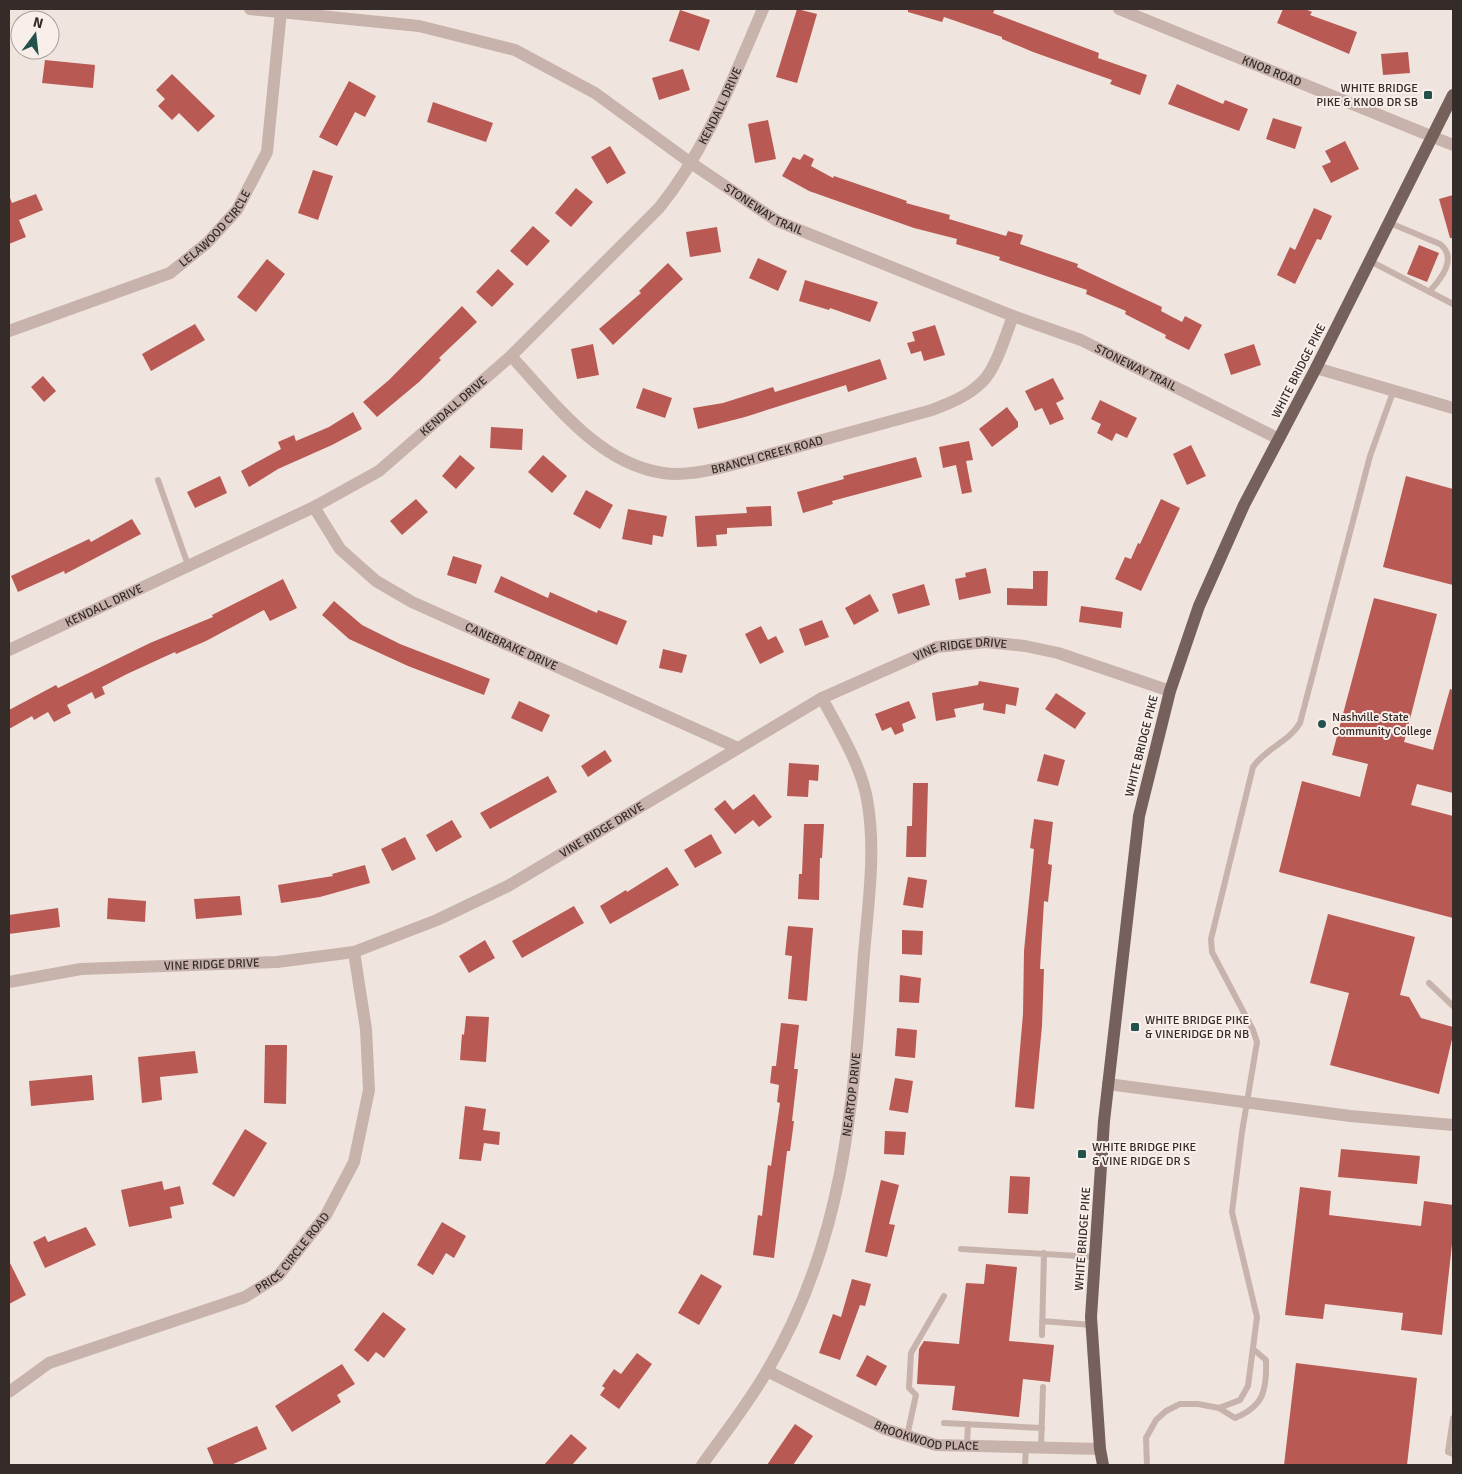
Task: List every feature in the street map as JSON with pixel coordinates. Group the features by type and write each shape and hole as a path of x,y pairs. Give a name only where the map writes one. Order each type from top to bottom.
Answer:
{"main road":[{"name":"WHITE BRIDGE PIKE","path":"1103,1465 1100,1449 1092,1325 1095,1257 1108,1084 1139,816 1170,691 1199,606 1244,505 1434,137 1453,95"}],"street":[{"name":"STONEWAY TRAIL","path":"250,9 419,26 515,50 595,93 691,163 777,221 1013,316 1081,340 1279,439"},
{"name":"KENDALL DRIVE","path":"9,650 314,507 379,471 511,356 659,208 680,183 712,128 762,9"},
{"name":"KNOB ROAD","path":"1122,9 1453,145"},
{"name":"LELAWOOD CIRCLE","path":"9,331 170,273 207,243 237,210 267,152 281,11"},
{"name":"BRANCH CREEK ROAD","path":"511,356 581,430 610,454 638,467 664,473 691,473 753,460 932,410 959,399 984,381 996,360 1013,316"},
{"path":"1316,368 1453,408"},
{"name":"CANEBRAKE DRIVE","path":"314,507 340,549 376,581 412,602 738,748"},
{"name":"VINE RIDGE DRIVE","path":"9,982 81,970 277,962 354,952 437,920 508,886 822,698 937,647 986,642 1058,653 1170,691"},
{"name":"NEARTOP DRIVE","path":"702,1465 767,1371 804,1295 826,1239 836,1202 847,1135 857,1054 871,845 867,797 852,756 822,698"},
{"name":"PRICE CIRCLE ROAD","path":"9,1392 49,1363 245,1297 278,1276 326,1216 354,1162 369,1090 366,1029 354,952"},
{"path":"1108,1084 1350,1116 1453,1125"},
{"name":"BROOKWOOD PLACE","path":"767,1371 885,1429 936,1444 1100,1449"}],"lane":[{"path":"1390,222 1440,244 1446,249 1449,258 1446,269 1430,292"},
{"path":"1370,261 1453,304"},
{"path":"1219,1408 1240,1400 1248,1386 1257,1317 1232,1212 1256,1042 1253,1030 1212,952 1211,940 1253,768 1262,755 1293,735 1300,723 1370,456 1393,392"},
{"path":"158,480 188,565"},
{"path":"1429,983 1453,1006"},
{"path":"961,1249 1095,1257"},
{"path":"1042,1336 1044,1253"},
{"path":"907,1436 916,1394 909,1388 911,1353 944,1296"},
{"path":"1042,1322 1092,1325"},
{"path":"1147,1465 1146,1438 1156,1420 1166,1411 1180,1404 1198,1404 1219,1408 1235,1418 1250,1412 1260,1401 1266,1387 1266,1360 1252,1349"},
{"path":"1041,1448 1044,1387"},
{"path":"1453,1418 1448,1452 1453,1454"},
{"path":"944,1423 1042,1428"},
{"path":"966,1445 968,1424"},
{"path":"1025,1465 1026,1447"}],"building":[{"path":"797,9 817,14 797,83 776,77"},
{"path":"908,9 995,9 993,13 1099,53 1098,58 1147,75 1140,95 1110,84 1112,80 1033,52 1002,39 1002,37 944,17 942,22 908,12"},
{"path":"1283,9 1305,9 1312,12 1310,15 1357,32 1349,54 1277,23"},
{"path":"680,10 710,20 699,51 669,41"},
{"path":"1408,52 1410,73 1383,75 1381,54"},
{"path":"45,60 95,65 93,88 42,83"},
{"path":"683,69 690,90 659,100 652,78"},
{"path":"172,74 215,116 198,132 179,113 172,120 158,106 165,99 156,90"},
{"path":"349,81 376,96 365,117 355,112 337,146 319,137"},
{"path":"1177,84 1223,104 1225,100 1248,109 1239,131 1168,104"},
{"path":"433,102 493,123 486,142 427,122"},
{"path":"1273,118 1302,127 1295,149 1266,139"},
{"path":"768,120 776,159 755,163 748,124"},
{"path":"1345,141 1359,169 1331,183 1322,166 1331,162 1325,151"},
{"path":"610,146 626,173 607,184 591,157"},
{"path":"804,154 814,159 811,166 833,178 834,176 907,201 906,203 950,215 949,219 1006,236 1008,231 1023,235 1020,244 1078,264 1077,267 1162,307 1161,311 1182,322 1185,316 1202,325 1189,350 1165,338 1166,335 1125,314 1126,311 1086,294 1087,290 999,260 1000,257 956,244 957,239 914,228 809,191 782,176 793,157 800,160"},
{"path":"313,170 333,176 318,220 298,213"},
{"path":"576,188 593,202 571,227 555,213"},
{"path":"36,194 43,210 19,220 26,237 9,244 9,195 12,203"},
{"path":"1453,195 1453,238 1450,238 1439,199"},
{"path":"1314,208 1332,216 1321,240 1317,239 1295,284 1277,275 1290,247 1295,250"},
{"path":"533,226 550,241 527,266 510,251"},
{"path":"717,227 721,252 690,257 686,232"},
{"path":"1419,245 1439,253 1427,282 1407,274"},
{"path":"758,258 787,271 778,291 749,278"},
{"path":"267,259 285,274 256,312 237,297"},
{"path":"668,263 683,279 613,345 599,329 641,293 639,291"},
{"path":"498,269 514,284 492,307 476,292"},
{"path":"805,280 878,302 870,322 830,308 829,310 799,301"},
{"path":"462,306 477,322 439,358 441,360 419,382 377,417 363,402 389,380"},
{"path":"195,324 205,340 151,371 142,354"},
{"path":"935,325 945,355 924,361 921,351 911,354 907,343 915,341 912,332"},
{"path":"593,344 599,375 577,379 571,349"},
{"path":"1254,344 1261,365 1231,375 1224,354"},
{"path":"880,359 887,379 848,392 846,385 745,417 698,429 693,408 723,403 773,387 775,392"},
{"path":"43,376 56,391 44,402 31,387"},
{"path":"1053,378 1064,399 1056,403 1064,419 1050,425 1042,408 1035,411 1025,391"},
{"path":"643,388 672,398 665,418 636,408"},
{"path":"1100,400 1137,418 1127,438 1116,433 1112,441 1097,433 1101,424 1091,419"},
{"path":"1007,407 1018,422 1018,427 992,447 979,429"},
{"path":"353,412 362,429 332,445 278,469 249,487 241,471 281,449 278,442 294,435 296,441 329,427"},
{"path":"491,427 523,429 522,450 490,448"},
{"path":"969,441 973,460 966,461 972,492 962,494 956,465 943,468 939,447"},
{"path":"1191,445 1206,476 1187,485 1173,454"},
{"path":"460,455 475,468 456,489 442,476"},
{"path":"543,455 567,476 552,493 528,472"},
{"path":"916,457 922,477 832,501 833,504 803,513 797,492 844,479 843,476"},
{"path":"220,476 227,493 195,508 187,492"},
{"path":"1406,476 1453,489 1453,585 1383,567"},
{"path":"586,490 613,505 600,529 573,514"},
{"path":"416,499 428,512 402,535 390,521"},
{"path":"1161,499 1180,508 1141,591 1115,579 1125,557 1131,559 1138,543 1140,544"},
{"path":"771,506 772,526 727,528 727,534 716,535 717,546 697,547 695,516 747,513 746,507"},
{"path":"628,509 667,516 663,537 653,535 652,545 622,539"},
{"path":"132,519 141,534 65,574 64,571 18,592 11,576 89,539 91,542"},
{"path":"453,556 482,565 476,584 447,575"},
{"path":"986,568 991,593 959,600 955,579 966,577 965,573"},
{"path":"1033,571 1048,571 1047,606 1007,605 1007,588 1033,589"},
{"path":"501,576 548,598 550,592 597,613 598,610 627,621 617,645 494,592"},
{"path":"283,579 297,608 270,621 264,610 206,641 176,654 175,652 127,674 102,687 105,694 95,699 92,692 67,705 71,713 54,722 48,712 34,720 32,716 9,729 9,710 56,685 58,688 150,643 213,617 212,615"},
{"path":"924,584 930,605 898,614 892,594"},
{"path":"870,594 879,611 854,625 845,608"},
{"path":"1374,598 1437,614 1404,742 1433,750 1450,689 1453,690 1453,793 1417,784 1411,805 1453,816 1453,918 1279,872 1302,781 1360,797 1368,764 1332,755"},
{"path":"334,601 362,625 400,644 490,679 484,695 408,666 349,639 322,615"},
{"path":"1081,606 1123,612 1121,628 1079,622"},
{"path":"822,620 829,637 805,646 799,629"},
{"path":"761,626 768,640 776,636 784,652 760,664 745,634"},
{"path":"663,649 687,655 682,673 659,668"},
{"path":"979,681 1019,688 1016,706 1006,704 1005,714 983,710 984,703 954,709 956,717 936,721 932,693 978,685"},
{"path":"1056,693 1086,713 1075,729 1045,709"},
{"path":"519,701 550,715 542,732 511,718"},
{"path":"909,701 916,718 902,724 904,731 895,735 891,727 882,731 875,714"},
{"path":"605,750 612,761 588,777 581,766"},
{"path":"1044,754 1065,760 1058,786 1037,781"},
{"path":"789,763 819,765 818,781 809,780 808,797 787,796"},
{"path":"548,776 557,792 490,829 480,813"},
{"path":"913,783 928,783 926,857 906,857 907,826 912,826"},
{"path":"754,794 772,817 759,827 753,820 735,834 714,809 725,800 733,810"},
{"path":"1034,819 1053,822 1048,864 1052,865 1048,902 1044,901 1040,969 1044,969 1042,1026 1034,1109 1015,1107 1023,1014 1024,951 1034,849 1030,848"},
{"path":"452,820 462,837 436,852 426,835"},
{"path":"804,824 824,824 822,858 820,858 819,900 798,899 799,874 802,874"},
{"path":"711,834 722,853 695,868 684,850"},
{"path":"405,837 416,859 392,871 381,849"},
{"path":"365,865 370,883 320,897 281,903 278,885 333,876 332,874"},
{"path":"667,867 679,885 610,924 600,906"},
{"path":"908,877 927,880 923,908 903,905"},
{"path":"240,896 242,915 196,919 194,899"},
{"path":"108,898 146,901 145,922 107,919"},
{"path":"574,906 584,923 522,958 512,941"},
{"path":"58,908 60,927 9,934 9,915"},
{"path":"1328,914 1415,937 1400,995 1409,997 1421,1018 1453,1027 1453,1035 1439,1094 1330,1065 1349,993 1310,983"},
{"path":"788,926 813,928 807,1001 788,999 792,956 785,955"},
{"path":"902,930 923,931 922,955 902,954"},
{"path":"485,940 495,958 469,973 459,956"},
{"path":"900,975 921,978 919,1003 899,1002"},
{"path":"466,1016 489,1017 486,1062 460,1060 462,1034 464,1035"},
{"path":"781,1023 799,1025 794,1069 798,1069 792,1121 794,1121 790,1151 787,1151 774,1258 753,1255 758,1215 762,1216 768,1165 771,1166 780,1103 777,1102 779,1085 770,1083 772,1066 776,1066"},
{"path":"897,1028 917,1030 915,1058 895,1056"},
{"path":"265,1045 287,1045 286,1104 264,1103"},
{"path":"195,1051 198,1073 160,1077 162,1100 142,1103 138,1057"},
{"path":"92,1075 94,1100 31,1106 29,1081"},
{"path":"895,1078 913,1081 908,1113 889,1110"},
{"path":"465,1106 486,1109 483,1130 500,1132 499,1145 484,1143 481,1161 459,1159"},
{"path":"245,1129 267,1143 234,1197 212,1184"},
{"path":"885,1131 906,1132 904,1155 884,1154"},
{"path":"1341,1149 1420,1156 1417,1184 1338,1177"},
{"path":"1010,1176 1030,1177 1028,1214 1008,1213"},
{"path":"881,1180 899,1185 889,1224 895,1225 887,1257 865,1252"},
{"path":"162,1181 164,1190 180,1186 184,1204 170,1207 172,1218 129,1227 121,1190"},
{"path":"1300,1187 1331,1191 1329,1215 1421,1226 1424,1201 1453,1205 1453,1235 1442,1335 1401,1330 1403,1313 1325,1304 1323,1319 1285,1315"},
{"path":"442,1222 466,1236 454,1258 446,1253 433,1275 417,1265"},
{"path":"86,1227 96,1245 45,1268 33,1242 45,1236 48,1242"},
{"path":"9,1261 26,1295 9,1304"},
{"path":"986,1264 1017,1267 1009,1341 1054,1345 1050,1382 1023,1379 1019,1417 952,1410 955,1386 917,1384 919,1349 924,1341 959,1344 966,1283 984,1284"},
{"path":"701,1274 722,1286 699,1325 678,1313"},
{"path":"852,1279 871,1284 865,1306 860,1305 840,1360 819,1353 833,1314 841,1317"},
{"path":"383,1312 406,1329 384,1358 376,1352 368,1362 354,1350"},
{"path":"637,1353 652,1364 619,1409 600,1395 605,1388 602,1386 614,1369 621,1374"},
{"path":"867,1355 887,1366 876,1386 856,1376"},
{"path":"1296,1363 1417,1378 1407,1465 1284,1465"},
{"path":"342,1364 355,1384 337,1395 341,1402 292,1432 275,1406"},
{"path":"795,1424 813,1436 793,1465 767,1465"},
{"path":"257,1426 267,1449 231,1465 214,1465 207,1448"},
{"path":"571,1434 587,1448 572,1465 544,1465"}],"place":[{"name":"WHITE BRIDGE PIKE & KNOB DR SB","path":"1428,95"},
{"name":"Nashville State Community College","path":"1322,724"},
{"name":"WHITE BRIDGE PIKE & VINERIDGE DR NB","path":"1135,1027"},
{"name":"WHITE BRIDGE PIKE & VINE RIDGE DR S","path":"1082,1154"}]}
